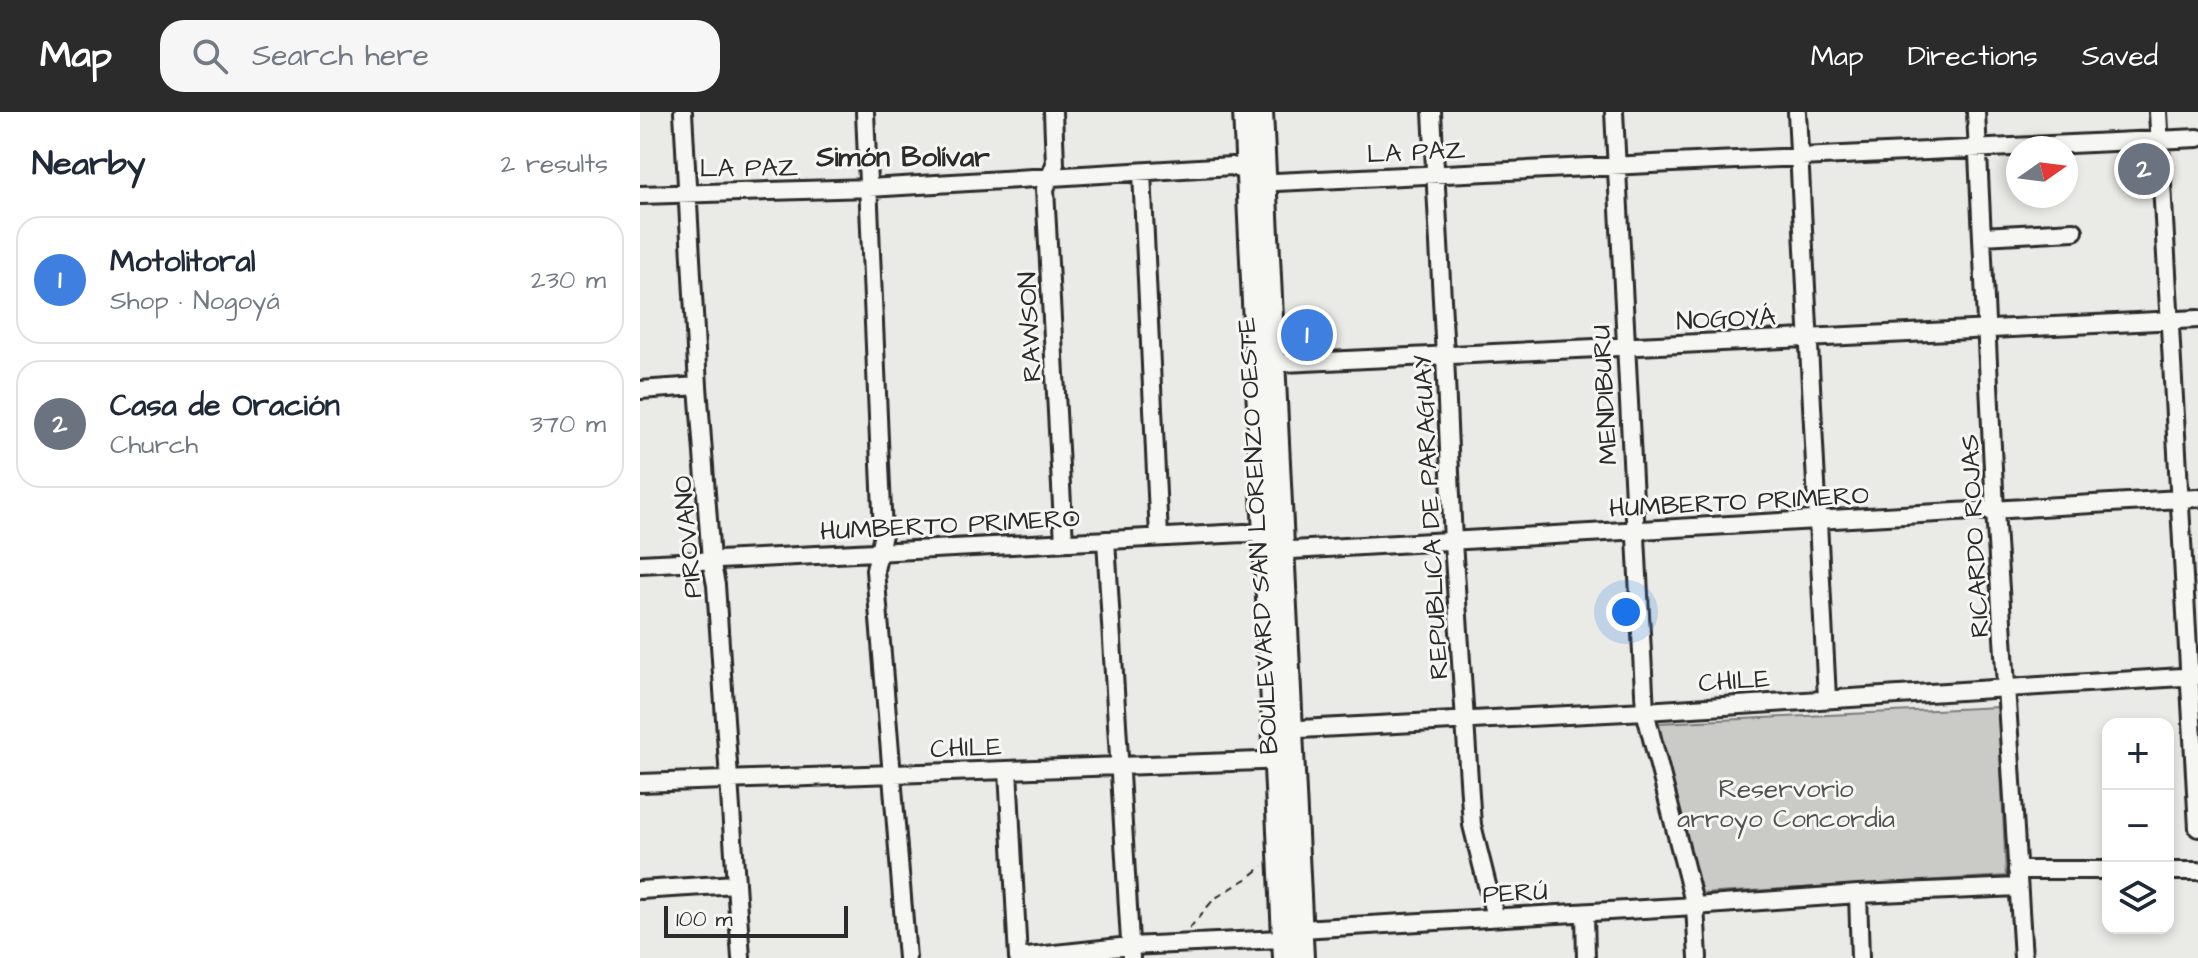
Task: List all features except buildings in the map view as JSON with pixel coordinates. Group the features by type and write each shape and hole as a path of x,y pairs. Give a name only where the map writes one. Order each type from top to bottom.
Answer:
{"main road":[{"name":"BOULEVARD SAN LORENZO OESTE","path":"1244,112 1257,176"},
{"name":"BOULEVARD SAN LORENZO OESTE","path":"1262,112 1257,176 1266,364 1283,546 1283,760 1303,958"},
{"name":"BOULEVARD SAN LORENZO OESTE","path":"1266,364 1263,534 1282,730"},
{"name":"BOULEVARD SAN LORENZO OESTE","path":"1283,760 1279,854 1283,949"}],"street":[{"name":"PIROVANO","path":"683,112 698,386 711,560 716,585 741,958"},
{"path":"865,112 883,534 875,570 907,958"},
{"name":"RAWSON","path":"1053,112 1055,164 1045,189 1064,542"},
{"name":"REPUBLICA DE PARAGUAY","path":"1432,112 1453,542 1472,825 1495,917"},
{"name":"MENDIBURU","path":"1614,112 1645,711 1695,906 1698,958"},
{"path":"1797,112 1827,698"},
{"name":"RICARDO ROJAS","path":"1976,112 1995,510 2023,958"},
{"path":"2158,112 2179,499 2194,676 2198,828"},
{"name":"LA PAZ","path":"640,195 869,188 1232,166 1276,182 2198,138"},
{"path":"1142,172 1159,537"},
{"path":"1982,236 2074,231"},
{"name":"NOGOYÁ","path":"1266,364 2198,319"},
{"path":"640,390 698,386"},
{"name":"HUMBERTO PRIMERO","path":"1283,546 1292,550 1453,542 2198,498"},
{"path":"1263,534 1283,546"},
{"name":"HUMBERTO PRIMERO","path":"640,564 1263,534"},
{"path":"1106,540 1130,952"},
{"name":"CHILE","path":"1282,730 1645,711 2194,676"},
{"name":"CHILE","path":"640,783 1283,760"},
{"path":"1008,770 1018,958"},
{"name":"PERÚ","path":"1018,958 1130,952 1177,943 1283,949 1301,929 1695,906 2102,871"},
{"path":"2174,871 2198,871"},
{"path":"640,890 736,884"},
{"path":"1858,894 1860,958"},
{"path":"1585,913 1586,958"}],"path":[{"path":"1177,943 1214,899 1279,854"}],"green space":[{"name":"Reservorio arroyo Concordia","path":"1998,707 2006,876 1700,894 1658,723"}],"place":[{"name":"Casa de Oración","path":"2144,169"},
{"name":"Motolitoral","path":"1307,335"}],"district":[{"name":"Simón Bolívar","path":"903,156"}]}
